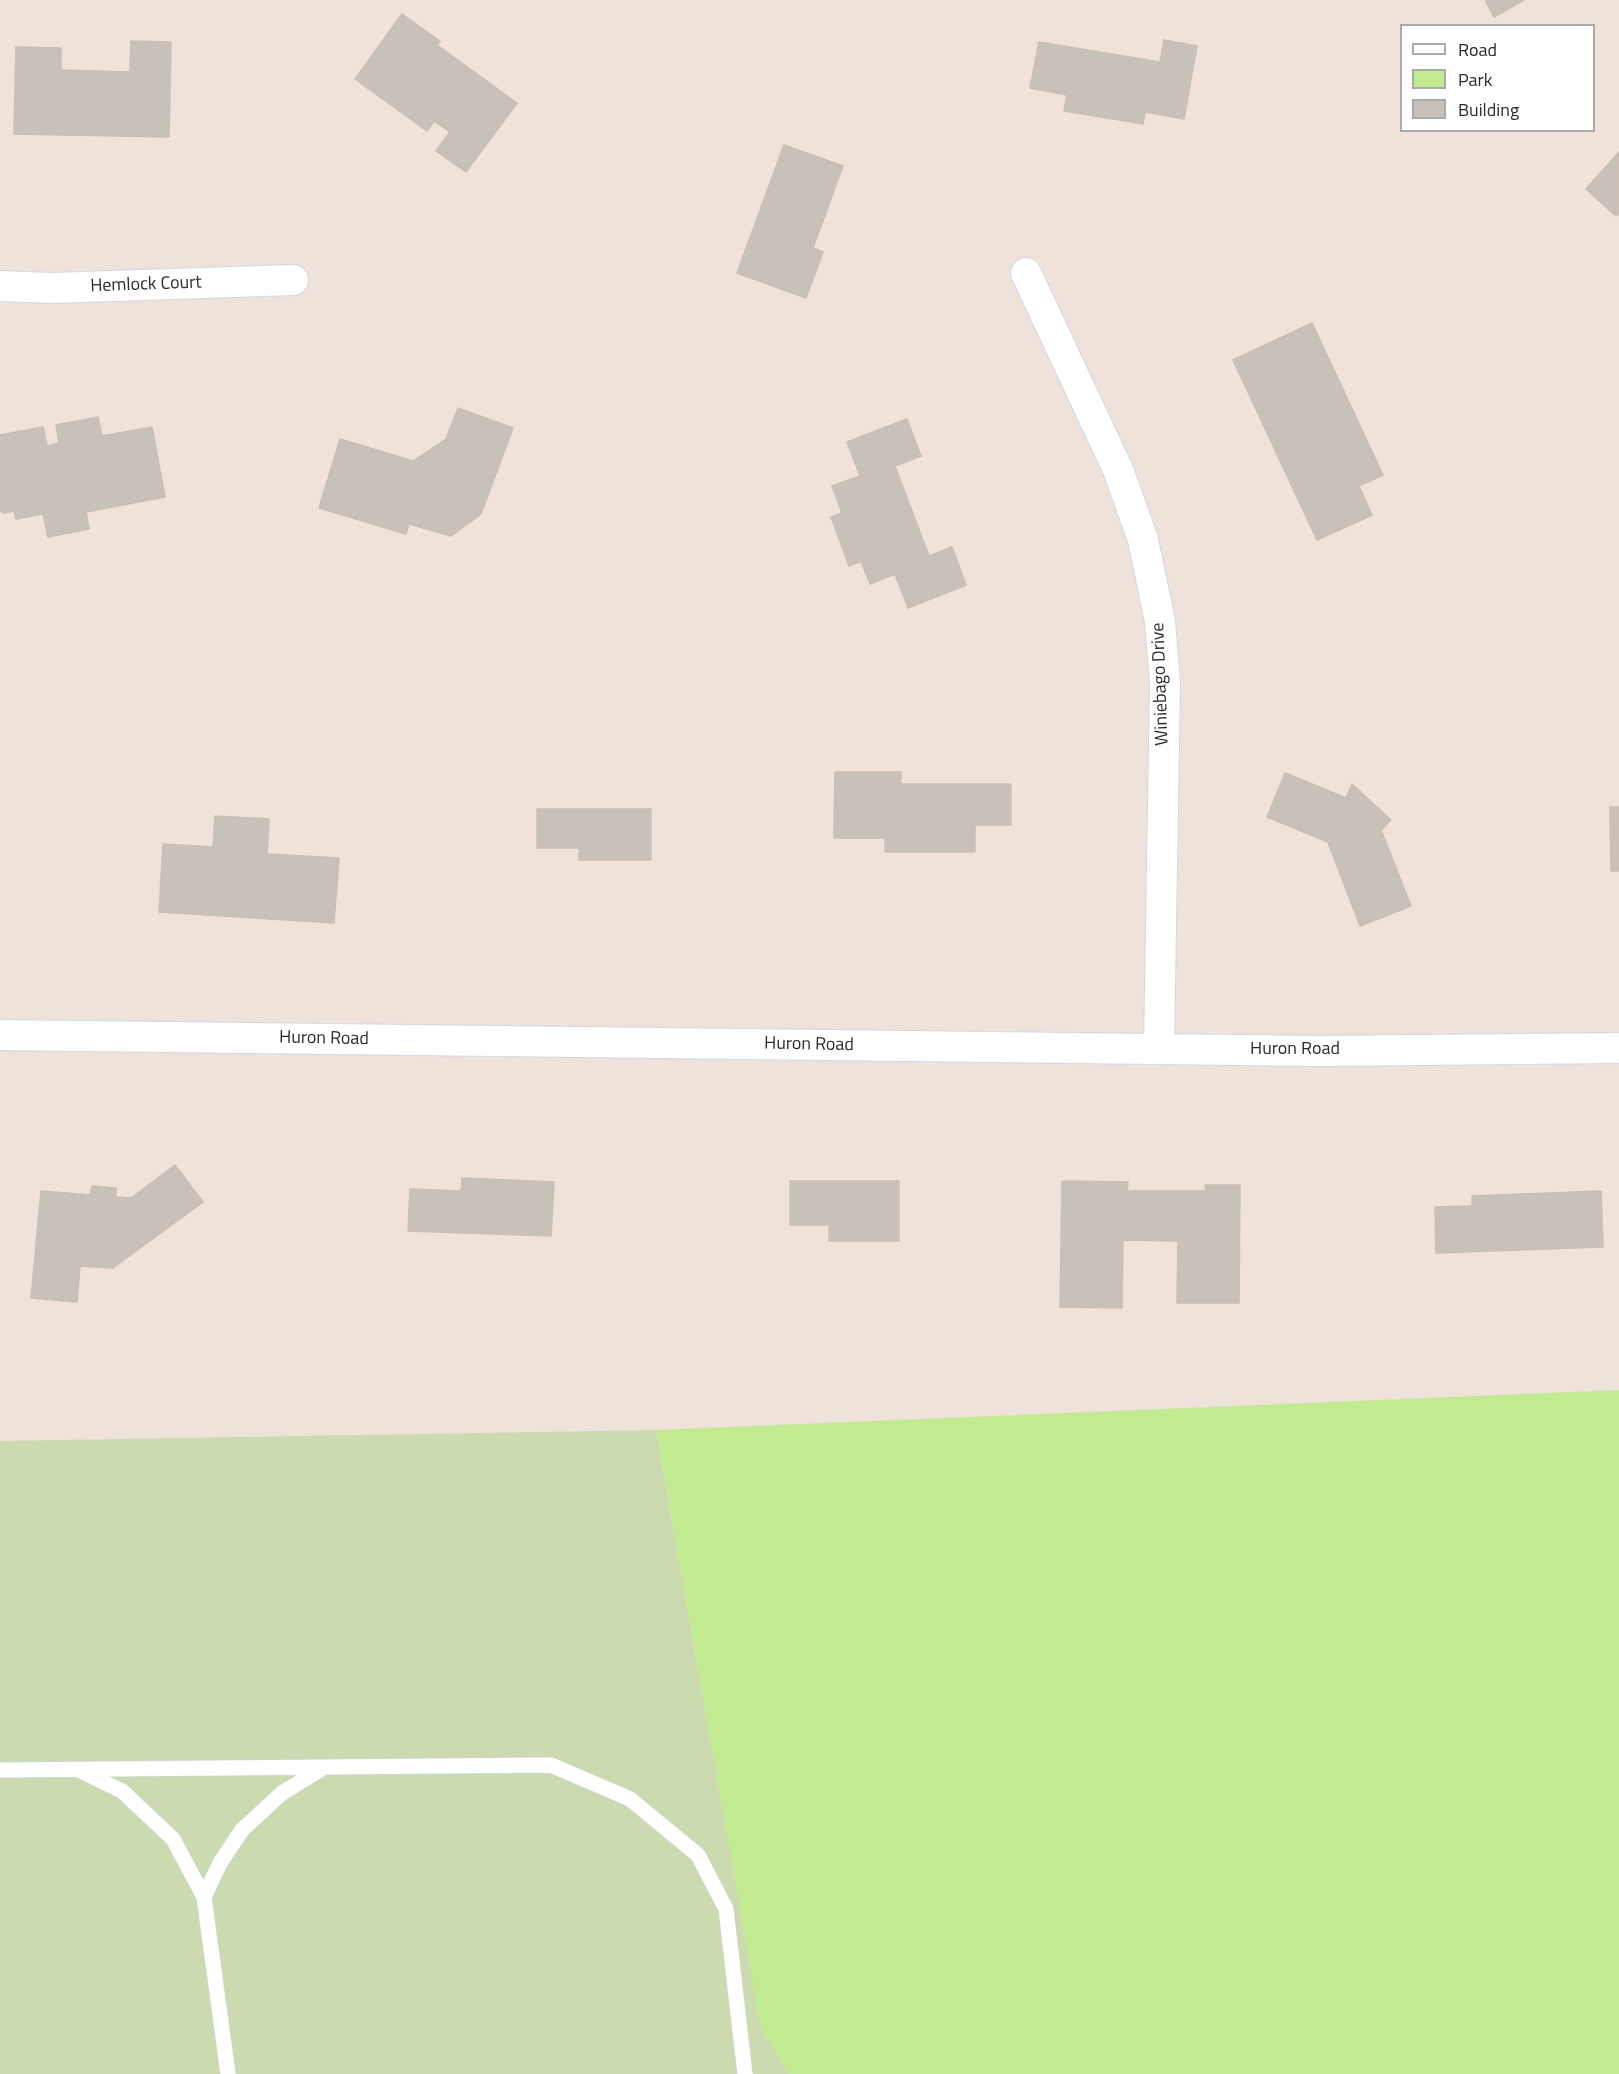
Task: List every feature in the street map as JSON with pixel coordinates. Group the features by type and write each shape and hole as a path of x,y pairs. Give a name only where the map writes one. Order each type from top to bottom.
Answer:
{"street":[{"name":"Winiebago Drive","path":"1026,273 1119,472 1143,540 1160,621 1165,683 1159,1049"},
{"name":"Hemlock Court","path":"0,286 52,288 293,280"},
{"name":"Huron Road","path":"0,1035 1320,1051 1619,1048"}],"lane":[{"path":"0,1770 551,1765 630,1799 698,1855 726,1909 745,2074"},
{"path":"204,1897 220,1863 242,1830 282,1793 324,1767"},
{"path":"78,1770 122,1791 173,1839 204,1897 228,2074"}],"green space":[{"path":"1619,1390 1619,2074 789,2074 761,2029 656,1430"},
{"path":"656,1430 761,2028 789,2074 0,2074 0,1441"}],"building":[{"path":"1485,0 1524,0 1494,17"},
{"path":"402,14 440,41 437,45 517,103 466,172 436,151 450,132 434,121 427,131 355,79"},
{"path":"1164,40 1197,46 1184,119 1145,112 1143,124 1064,111 1067,95 1030,88 1039,42 1160,62"},
{"path":"131,41 171,42 169,137 14,134 16,47 61,48 61,70 130,72"},
{"path":"784,145 843,166 813,248 823,252 806,298 737,273"},
{"path":"1619,152 1619,213 1616,216 1586,189"},
{"path":"1312,323 1383,475 1359,486 1372,515 1317,540 1233,360"},
{"path":"458,408 513,428 481,514 451,536 409,524 406,534 319,508 340,439 413,461 446,439"},
{"path":"98,417 102,436 152,427 165,497 86,512 89,529 48,537 43,514 16,519 14,511 3,513 0,510 0,435 43,427 47,446 59,443 56,425"},
{"path":"907,419 921,456 895,466 929,556 952,547 966,585 908,608 895,574 870,584 861,561 849,566 831,517 842,513 832,486 860,476 847,442"},
{"path":"835,772 901,772 901,784 1011,784 1011,825 975,825 975,852 885,852 885,838 834,838"},
{"path":"1285,773 1346,798 1352,784 1391,820 1381,830 1411,906 1360,926 1328,842 1267,817"},
{"path":"1610,807 1619,807 1619,871 1611,871"},
{"path":"537,809 651,809 651,860 579,860 579,848 537,848"},
{"path":"215,816 269,819 267,854 339,858 334,923 159,912 163,844 213,847"},
{"path":"175,1165 203,1202 113,1268 80,1266 77,1302 31,1298 41,1191 90,1195 92,1186 116,1188 116,1197 131,1198"},
{"path":"462,1178 554,1182 551,1236 408,1231 410,1189 461,1191"},
{"path":"790,1181 899,1181 899,1241 829,1241 829,1225 790,1225"},
{"path":"1062,1181 1128,1182 1127,1191 1206,1191 1205,1185 1240,1185 1239,1303 1177,1303 1178,1241 1123,1240 1122,1308 1060,1307"},
{"path":"1601,1191 1603,1247 1436,1253 1435,1207 1472,1206 1472,1196"}]}
